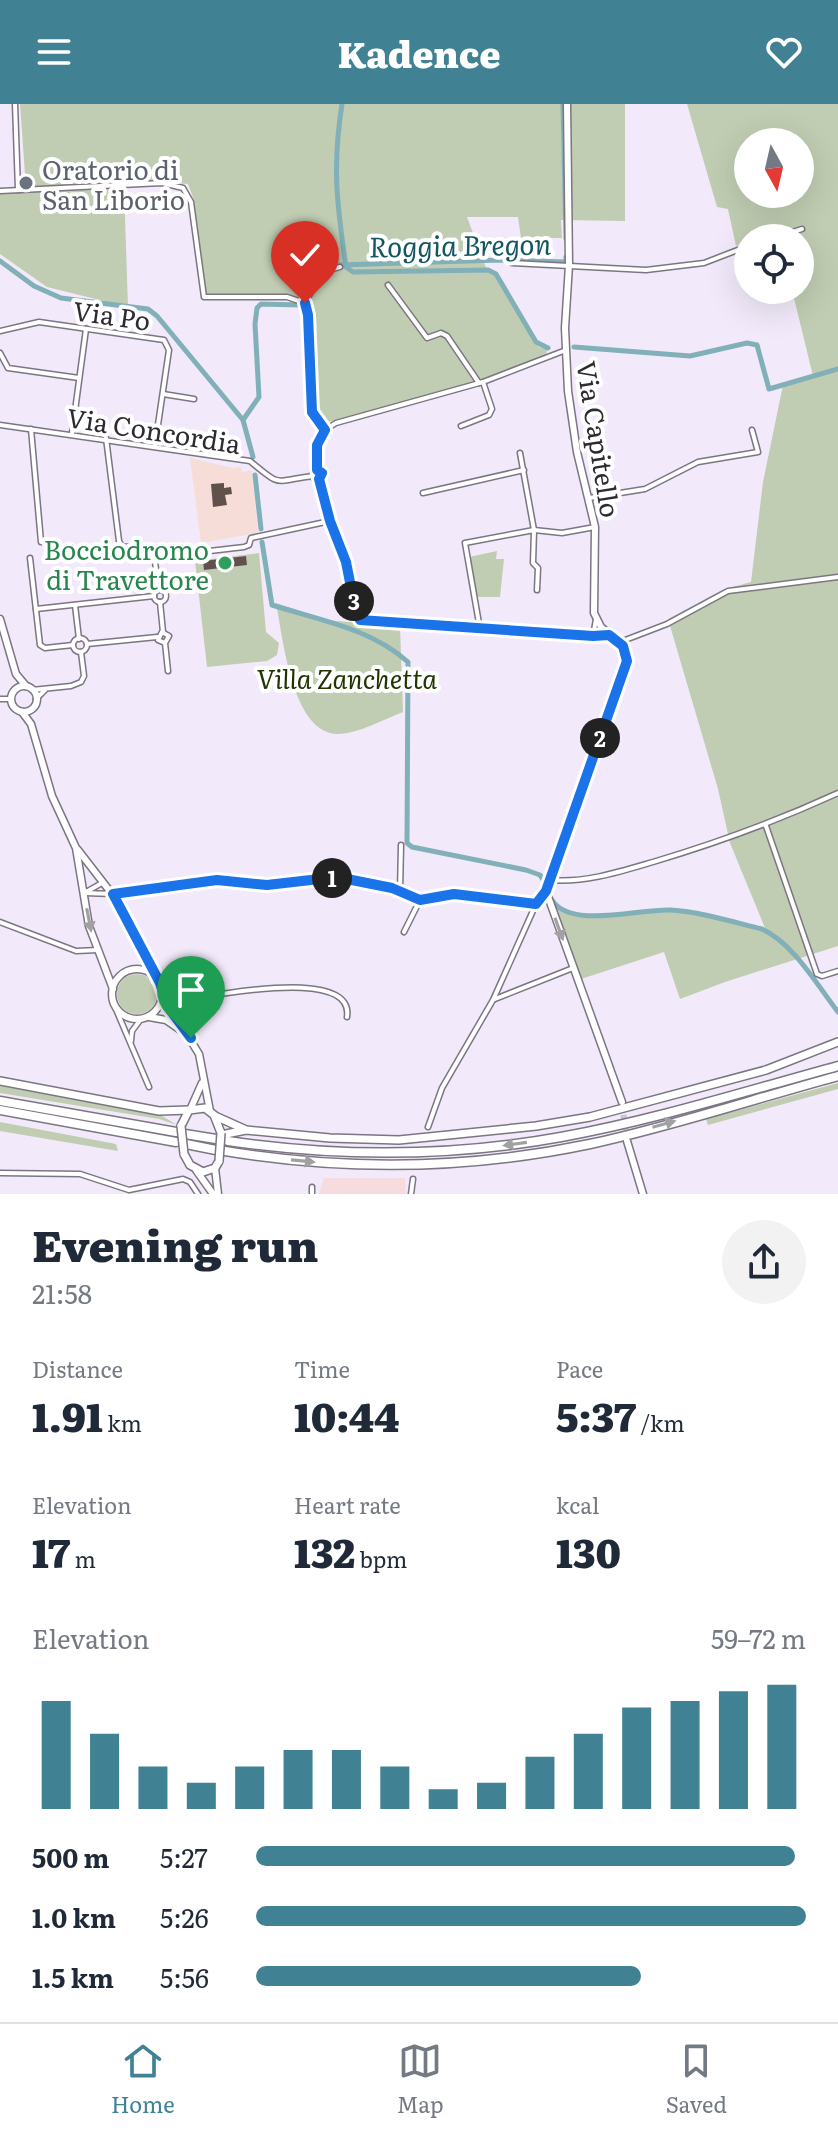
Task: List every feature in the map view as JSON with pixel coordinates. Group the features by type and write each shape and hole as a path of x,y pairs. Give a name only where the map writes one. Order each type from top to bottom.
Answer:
{"highway":[{"path":"185,1149 222,1142 313,1150 402,1153 513,1145 589,1132 838,1063"},
{"path":"0,1101 180,1129 294,1161 380,1165 514,1156 599,1142 838,1076"},
{"path":"0,1110 176,1142"}],"main road":[{"path":"159,1111 200,1108 246,1130 330,1138 399,1140 536,1126 590,1117 766,1070 838,1042"},
{"path":"0,1081 168,1114 180,1129 185,1149 196,1170 207,1172 217,1164 222,1142 212,1113"},
{"path":"180,1129 190,1110"},
{"path":"222,1142 246,1130"}],"street":[{"path":"15,104 18,190"},
{"name":"Via Capitello","path":"567,104 569,265 566,350 572,422 595,527 593,587 596,619 593,636"},
{"path":"0,191 162,183 179,186 186,191 191,202 204,297 287,297 305,303"},
{"path":"512,263 646,270 704,263 734,251"},
{"path":"325,430 312,412 305,303 322,272 340,267"},
{"path":"388,285 427,338 445,334 481,382 492,409 489,415 461,426"},
{"name":"Via Po","path":"0,331 39,322 164,340 169,350 155,445"},
{"path":"72,433 86,328"},
{"path":"319,479 313,476 317,470 317,445 325,430 336,423 481,382 566,350"},
{"path":"0,353 8,368 79,378"},
{"path":"163,394 194,399"},
{"name":"Via Concordia","path":"0,425 250,461 267,477 279,482 313,476"},
{"name":"Via Concordia","path":"31,429 41,542"},
{"path":"589,498 645,489 698,462 758,452 752,430"},
{"path":"106,438 119,541 122,547 140,546"},
{"path":"520,453 534,530 533,563 538,568 537,590"},
{"path":"317,470 322,473 319,479 330,521 346,562 360,620 609,635"},
{"path":"423,493 524,470"},
{"path":"201,552 244,547 251,538 330,521"},
{"path":"480,629 465,543 534,530 559,533 595,527"},
{"path":"154,555 159,590 166,595 160,602"},
{"path":"30,558 42,647 73,645 79,639"},
{"path":"620,642 667,624 728,591 838,577"},
{"path":"36,609 154,596 159,590"},
{"path":"154,596 160,602 163,632"},
{"path":"75,605 79,639"},
{"path":"0,619 16,674 11,699 15,709 22,712 31,724"},
{"path":"428,1127 442,1088 493,1000 536,904 546,891 625,670 625,651 620,642 609,635 596,619"},
{"path":"79,639 87,644 157,637 163,632"},
{"path":"163,632 169,636 165,643 168,671"},
{"path":"157,637 159,642 165,643"},
{"path":"15,690 47,689 81,682 84,676 81,652 87,644"},
{"path":"73,645 81,652"},
{"path":"16,674 36,699"},
{"path":"47,689 36,699 31,724 52,796 76,848 89,926 113,989 115,1007 149,1087"},
{"path":"0,699 11,699"},
{"path":"22,712 32,709"},
{"path":"548,880 571,882 606,875 766,826 838,793"},
{"path":"766,826 817,974 822,976 838,971"},
{"path":"400,891 401,845"},
{"path":"76,848 113,894 158,980 163,1001 191,1038 199,1054 212,1113"},
{"path":"85,893 113,894 217,880 267,885 337,877 400,891 420,900 454,894 536,904"},
{"path":"85,893 89,888 104,883"},
{"path":"546,891 622,1102"},
{"path":"404,932 420,900"},
{"path":"0,922 76,951 98,950"},
{"path":"493,1000 573,968"},
{"path":"113,989 119,977 131,970 144,970 173,993 186,997"},
{"path":"131,1043 132,1031 163,1001 186,997 306,987 321,990 343,1001 348,1010 347,1017"},
{"path":"172,1012 176,999"},
{"path":"115,1007 126,1017 166,1020 191,1038"},
{"path":"190,1110 204,1080"},
{"path":"627,1141 643,1194"},
{"path":"216,1194 217,1164"},
{"path":"196,1170 216,1194"},
{"path":"0,1173 80,1174 129,1190 183,1179 190,1182 198,1194"},
{"path":"411,1194 413,1179"},
{"path":"312,1187 312,1194"}],"shaded area":[{"path":"190,458 241,467 242,472 252,470 258,533 201,543"},
{"path":"324,1178 405,1178 406,1194 319,1194"}],"green space":[{"path":"20,104 625,104 625,221 561,220 562,238 521,238 518,217 467,217 488,273 499,277 539,347 547,349 546,357 481,380 447,333 443,336 475,383 328,422 317,411 312,302 293,296 206,295 194,200 188,184 162,182 26,188"},
{"path":"687,104 838,104 838,946 680,999 664,952 581,979 552,908 556,903 582,914 598,915 679,909 765,928 730,843 718,789 668,619 722,590 751,582 763,482 783,385 813,376 795,304 814,304 814,224 734,224 734,237 728,209 717,207"},
{"path":"124,187 128,307 47,287 0,254 0,192"},
{"path":"497,551 496,559 504,559 500,597 477,597 469,557"},
{"path":"259,553 266,632 279,643 277,655 267,661 207,667 195,561"},
{"name":"Villa Zanchetta","path":"276,603 327,620 400,627 403,712 354,732 338,734 322,730 300,702 292,682"},
{"path":"137,974 151,980 157,994 151,1008 137,1014 123,1008 117,994 123,980"},
{"path":"838,1083 838,1089 708,1125 706,1119"},
{"path":"0,1085 159,1114 177,1125 159,1119 0,1093"},
{"path":"0,1122 116,1144 118,1151 0,1131"}],"building":[{"path":"224,483 224,488 231,487 232,494 225,495 227,505 213,507 211,484"},
{"name":"Bocciodromo di Travettore","path":"246,556 247,565 204,570 203,561"}],"waterway":[{"path":"342,104 337,186 346,267 353,272 488,270 496,274 536,342 548,348"},
{"name":"Roggia Bregon","path":"563,104 566,239"},
{"name":"Roggia Bregon","path":"340,265 500,260 566,262 566,257"},
{"path":"0,261 34,286 61,298 148,309 243,420 253,457"},
{"name":"Roggia Bregon","path":"243,420 259,397 257,308 261,304 299,305"},
{"path":"574,347 690,356 747,343 757,345 769,389 838,369"},
{"path":"255,475 261,529"},
{"path":"262,542 272,605 361,633 408,662 407,843 412,847 526,870 540,875 544,881"},
{"path":"552,900 561,909 574,914 607,916 671,910 762,929 795,955 838,1012"}],"tunnel":[{"path":"622,1106 627,1138"}],"place":[{"name":"Oratorio di San Liborio","path":"26,183"},
{"name":"Bocciodromo di Travettore","path":"225,563"}],"route":[{"path":"191,1038 168,1007 160,983 113,894 217,880 267,885 337,877 392,888 420,900 454,894 536,904 546,891 627,661 623,646 609,635 360,620 346,562 330,521 319,479 322,473 317,470 317,445 325,430 312,412 305,303"}]}
